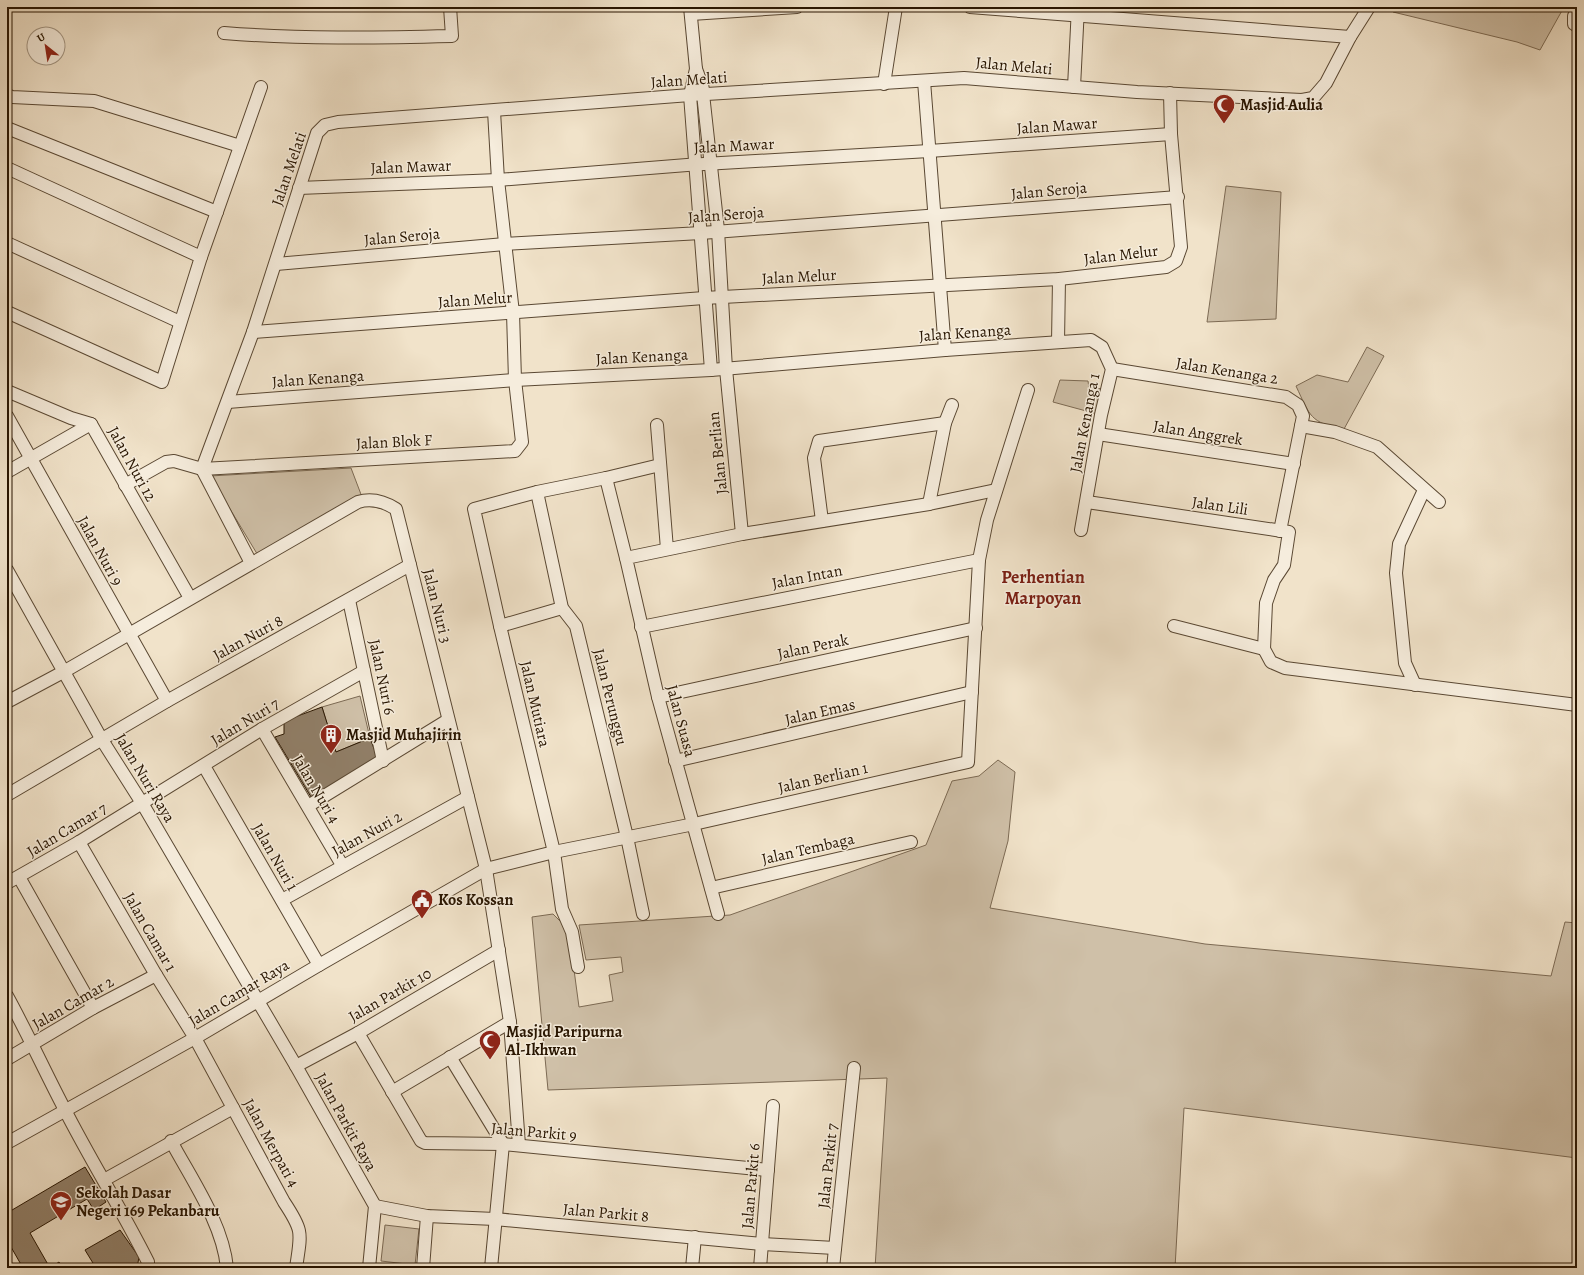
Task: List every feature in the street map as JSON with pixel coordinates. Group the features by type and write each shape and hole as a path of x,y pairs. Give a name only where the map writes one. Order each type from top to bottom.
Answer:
{"street":[{"path":"224,33 278,37 360,39 452,36 450,7"},
{"path":"711,370 704,298 701,233 690,95 690,87 696,69 691,11 797,7"},
{"path":"884,84 896,7"},
{"path":"970,7 1077,11 1350,37"},
{"name":"Jalan Melati","path":"202,469 253,332 318,133 325,126 338,122 703,94 964,78 1170,94 1302,100 1313,98 1326,83 1350,37 1369,7"},
{"path":"1074,87 1077,11"},
{"path":"1577,12 1574,16 1574,24 1577,26"},
{"name":"Jalan Berlian","path":"696,69 702,85 718,230 726,369 742,534"},
{"path":"924,81 945,350"},
{"path":"7,312 162,382 201,257 261,87"},
{"name":"Jalan Melur","path":"253,332 704,298 1059,279 1166,267 1176,260 1182,247 1170,94"},
{"path":"9,98 94,101 240,146"},
{"name":"Jalan Blok F","path":"125,485 166,462 174,461 202,469 515,451 522,442 515,380 513,313 498,180 494,111"},
{"path":"7,128 217,212"},
{"name":"Jalan Mawar","path":"299,188 498,180 695,165 929,151 1172,134"},
{"path":"7,168 201,257"},
{"name":"Jalan Seroja","path":"276,264 505,244 701,233 718,230 934,216 1178,197"},
{"path":"7,243 180,322"},
{"path":"1058,342 1059,279"},
{"name":"Jalan Kenanga 1","path":"1058,342 1091,340 1102,347 1112,369 1098,434 1081,530"},
{"name":"Jalan Kenanga","path":"228,402 515,380 726,369 1058,342"},
{"name":"Jalan Kenanga 2","path":"1112,369 1286,396 1298,405 1303,416 1294,464"},
{"name":"Jalan Berlian 1","path":"486,869 554,852 694,824 968,762 979,560 987,520 1028,390"},
{"name":"Jalan Nuri 12","path":"7,391 71,418 91,424 190,598"},
{"path":"929,504 946,423 952,405"},
{"name":"Jalan Nuri 9","path":"7,416 167,701"},
{"path":"822,521 814,458 819,442 946,423"},
{"path":"7,472 91,424"},
{"path":"657,425 667,549"},
{"path":"1301,426 1335,432 1377,447 1439,502"},
{"name":"Jalan Anggrek","path":"1098,434 1294,464"},
{"path":"1294,464 1280,531 1289,532 1284,565 1274,580 1266,603 1264,649 1270,662 1285,668 1577,705"},
{"path":"537,492 660,465"},
{"path":"7,702 65,671 251,563 202,469"},
{"name":"Jalan Suasa","path":"606,478 658,697 694,824"},
{"path":"626,558 742,534 929,504 996,490"},
{"path":"1415,685 1405,663 1396,573 1399,544 1424,490"},
{"name":"Jalan Perunggu","path":"537,492 562,608 576,626 627,837 642,914"},
{"name":"Jalan Mutiara","path":"537,492 474,509 500,626 554,852 562,909 572,932 578,967"},
{"name":"Jalan Nuri 3","path":"251,563 358,502 367,499 388,504 396,509 486,869 510,1022 519,1145"},
{"name":"Jalan Lili","path":"1086,502 1280,531"},
{"name":"Jalan Intan","path":"641,627 979,560"},
{"name":"Jalan Nuri 8","path":"7,795 167,701 410,565"},
{"name":"Jalan Nuri Raya","path":"7,570 65,671 102,740 142,803 257,1001"},
{"name":"Jalan Nuri 6","path":"349,600 383,761"},
{"path":"500,626 562,608"},
{"path":"1174,626 1264,649"},
{"name":"Jalan Perak","path":"658,697 976,628"},
{"name":"Jalan Nuri 7","path":"142,803 262,730 364,671"},
{"name":"Jalan Emas","path":"675,761 972,692"},
{"path":"308,806 448,720"},
{"name":"Jalan Nuri 4","path":"262,730 342,865"},
{"name":"Jalan Nuri 1","path":"204,766 319,965"},
{"name":"Jalan Nuri 2","path":"282,900 342,865 468,797"},
{"name":"Jalan Camar 7","path":"7,883 79,842 142,803"},
{"path":"694,824 718,914"},
{"name":"Jalan Camar 1","path":"79,842 156,975 195,1038"},
{"name":"Jalan Tembaga","path":"711,888 911,842"},
{"name":"Jalan Camar Raya","path":"7,1143 195,1038 486,869"},
{"path":"19,876 94,1008"},
{"name":"Jalan Parkit 10","path":"296,1066 358,1033 498,950"},
{"name":"Jalan Camar 2","path":"7,1059 94,1008 156,975"},
{"path":"7,996 33,1044 65,1110 148,1262 147,1268"},
{"name":"Jalan Parkit Raya","path":"257,1001 296,1066 375,1206"},
{"path":"392,1092 510,1022"},
{"name":"Jalan Parkit 9","path":"358,1033 423,1142 519,1145 768,1170"},
{"name":"Jalan Merpati 4","path":"195,1038 300,1228 296,1268"},
{"path":"450,1057 503,1144 491,1268"},
{"name":"Jalan Parkit 7","path":"833,1268 854,1068"},
{"name":"Jalan Parkit 6","path":"760,1268 773,1106"},
{"path":"104,1180 171,1141 233,1108"},
{"path":"171,1141 219,1232 225,1251 227,1268"},
{"path":"369,1268 375,1206"},
{"name":"Jalan Parkit 8","path":"375,1206 428,1216 495,1219 762,1244 835,1248"},
{"path":"423,1268 428,1216"},
{"path":"692,1268 695,1237"}],"shaded area":[{"path":"1397,7 1564,7 1540,50 1517,42 1393,12"},
{"path":"1226,186 1281,192 1276,319 1207,322"},
{"path":"1367,347 1384,356 1344,429 1333,427 1318,421 1308,411 1296,386 1317,375 1348,382"},
{"path":"1060,380 1088,381 1089,388 1108,389 1101,415 1053,402"},
{"path":"351,468 362,497 259,557 210,476"},
{"path":"360,696 370,738 336,752 322,707"},
{"path":"998,760 1015,772 1008,841 990,908 1205,944 1551,976 1565,922 1577,923 1577,1158 1184,1108 1175,1268 875,1268 887,1078 548,1090 532,917 553,914 565,926 570,940 579,1007 613,1001 609,975 623,972 621,957 586,960 579,925 730,915 926,845 952,781 979,776"},
{"path":"385,1225 419,1229 415,1265 381,1261"}],"building":[{"name":"Masjid Muhajirin","path":"322,707 336,752 370,738 378,759 311,797 275,737 284,734 284,721"},
{"name":"Sekolah Dasar Negeri 169 Pekanbaru","path":"85,1167 106,1202 94,1210 87,1199 30,1233 50,1268 23,1268 7,1240 7,1213"},
{"name":"Sekolah Dasar Negeri 169 Pekanbaru","path":"120,1230 139,1257 137,1268 96,1268 85,1250"},
{"path":"59,1262 63,1268 50,1268"}],"place":[{"name":"Masjid Aulia","path":"1224,124"},
{"name":"Masjid Muhajirin","path":"331,754"},
{"name":"Kos Kossan","path":"422,920"},
{"name":"Masjid Paripurna Al-Ikhwan","path":"490,1060"},
{"name":"Sekolah Dasar Negeri 169 Pekanbaru","path":"61,1222"}],"district":[{"name":"Perhentian Marpoyan","path":"1043,587"}]}
